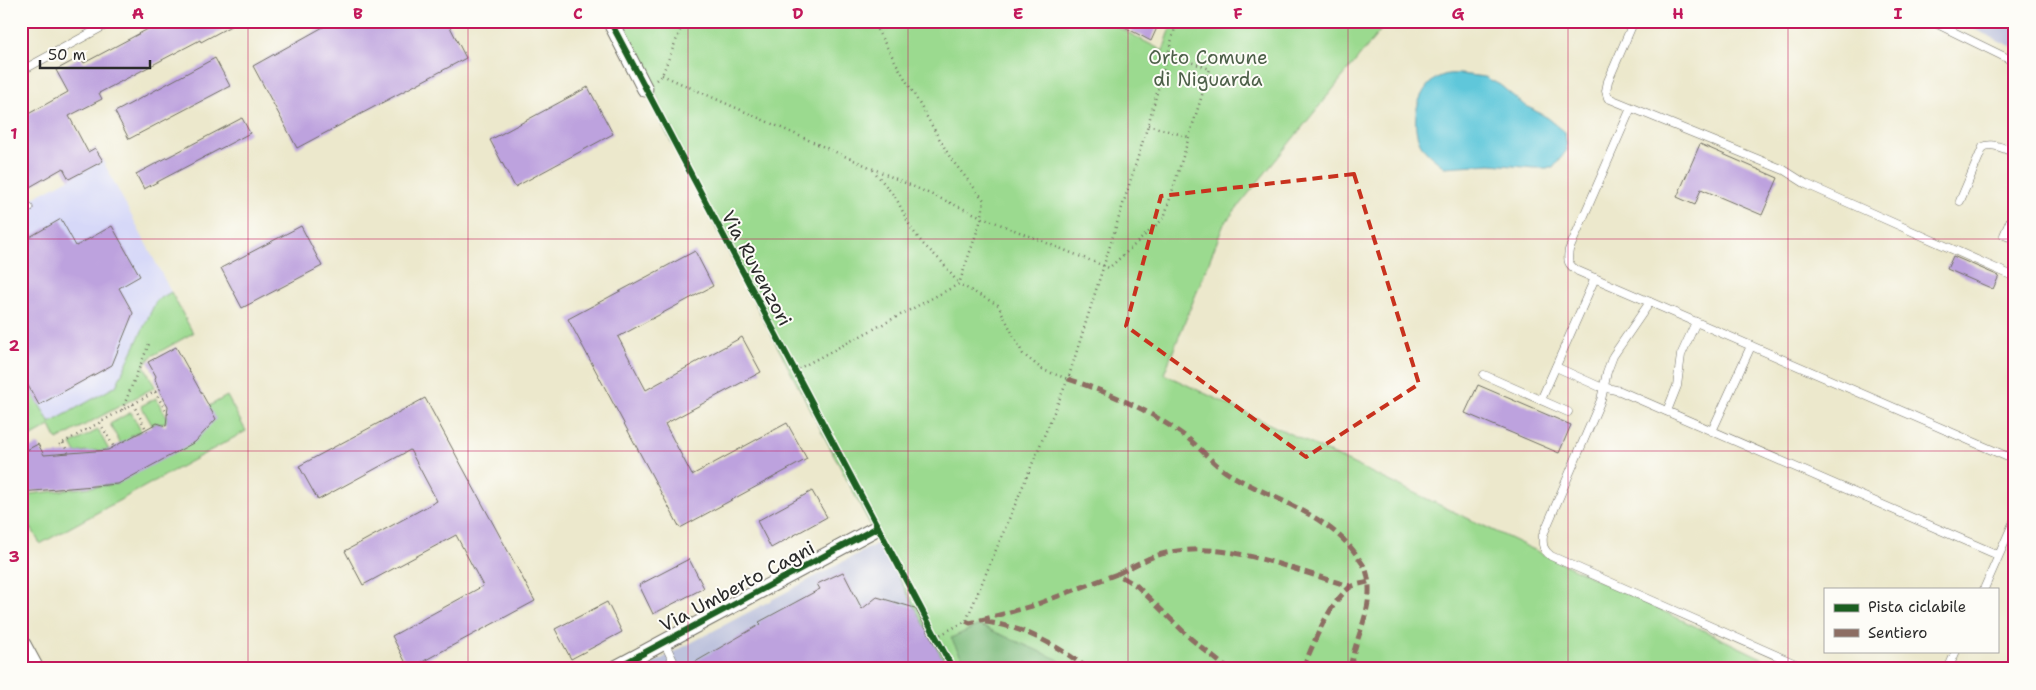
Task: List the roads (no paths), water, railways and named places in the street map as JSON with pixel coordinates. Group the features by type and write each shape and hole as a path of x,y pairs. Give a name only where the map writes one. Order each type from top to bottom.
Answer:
{"street":[{"path":"610,21 646,88"},
{"name":"Via Umberto Cagni","path":"614,669 873,530"},
{"path":"21,645 34,669"}],"lane":[{"path":"21,71 113,21"},
{"path":"1634,21 1608,81 1606,92 1608,98 1784,170 1806,184 2015,277"},
{"path":"1931,21 2015,62"},
{"path":"1631,108 1569,250 1567,260 1570,266 2015,460"},
{"path":"1960,201 1983,148 1988,144 2015,153"},
{"path":"2015,210 2004,235 2015,239"},
{"path":"1541,400 1595,278"},
{"path":"1650,302 1613,356 1607,372 1601,400 1543,535 1542,544 1544,551 1551,556 1807,669"},
{"path":"1667,411 1677,386 1681,355 1696,322"},
{"path":"1712,431 1751,346"},
{"path":"1556,367 1667,411 1998,556"},
{"path":"1484,375 1568,412"},
{"path":"1984,588 2015,519"},
{"path":"664,642 677,669"},
{"path":"1948,669 1956,652"}],"water":[{"path":"1446,74 1485,77 1500,85 1523,104 1548,118 1565,132 1567,150 1553,168 1491,164 1444,167 1427,153 1418,139 1416,129 1417,107 1421,96 1434,80"}],"park label":[{"name":"Orto Comune di Niguarda","path":"1208,68"}]}
